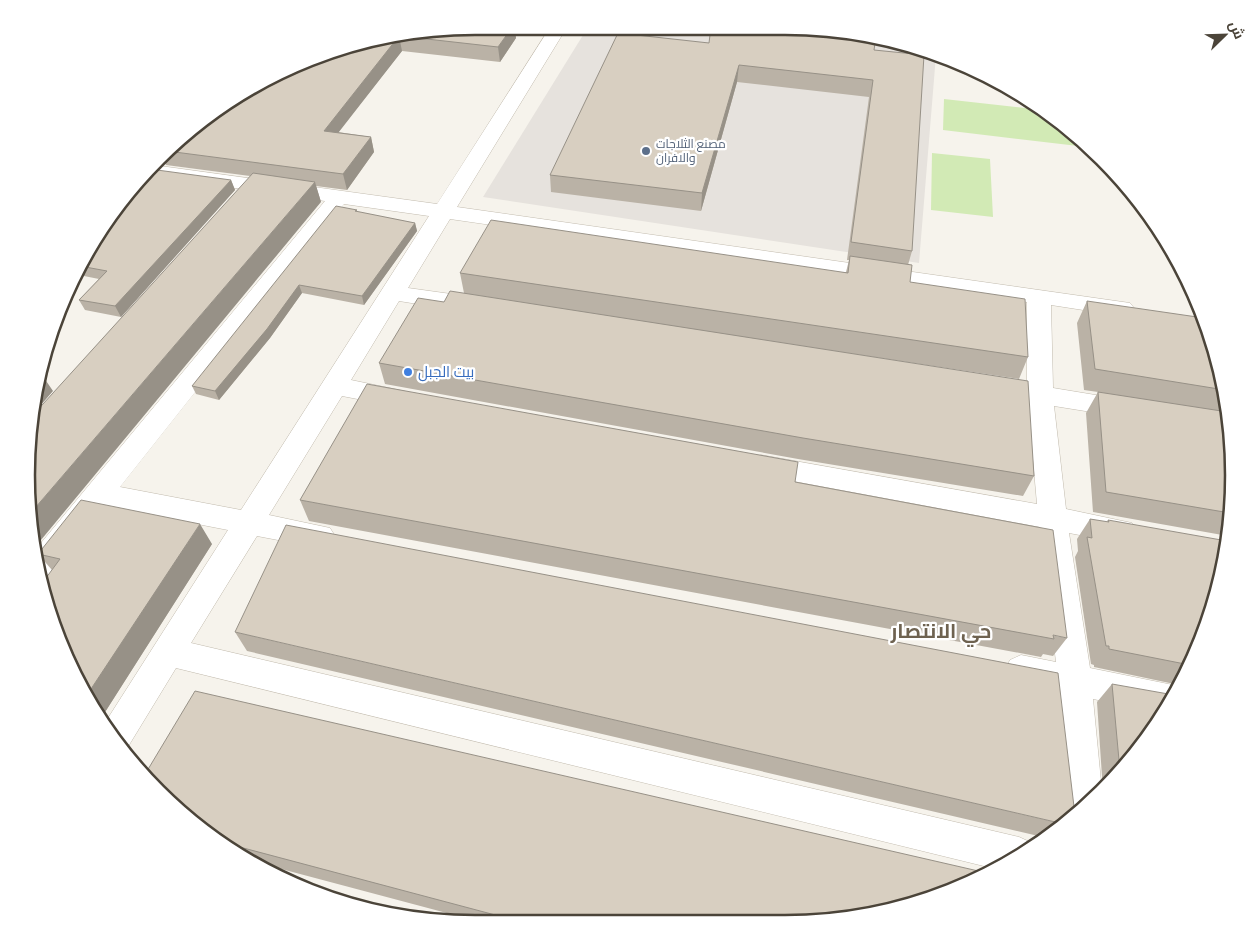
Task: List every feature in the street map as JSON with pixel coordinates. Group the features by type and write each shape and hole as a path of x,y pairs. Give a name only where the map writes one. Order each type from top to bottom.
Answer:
{"street":[{"path":"118,732 552,35"},
{"path":"152,176 255,184 1146,311"},
{"path":"236,206 255,184"},
{"path":"43,562 339,197"},
{"path":"392,293 500,310"},
{"path":"1039,296 1040,394 1053,518 1075,680 1085,796"},
{"path":"971,384 1153,412"},
{"path":"334,386 422,402"},
{"path":"732,460 1149,536"},
{"path":"98,494 346,541"},
{"path":"168,652 1009,854"},
{"path":"997,666 1164,698"}],"shaded area":[{"path":"583,35 814,36 871,43 935,62 919,263 483,197"}],"green space":[{"path":"944,99 1028,108 1077,146 943,130"},
{"path":"932,153 990,159 993,217 931,210"}],"building":[{"path":"507,35 498,47 422,39 446,36"},
{"path":"617,35 636,35 709,43 710,35 814,36 871,43 875,44 874,50 912,54 924,57 912,251 851,242 873,80 739,65 702,193 550,175"},
{"path":"394,42 324,131 371,137 343,174 176,152 207,126 231,109 280,80 334,58"},
{"path":"158,170 231,180 115,306 79,300 107,271 87,267 126,207"},
{"path":"253,173 315,182 36,507 36,446 41,407"},
{"path":"336,206 415,223 362,296 299,285 267,329 215,391 192,386"},
{"path":"491,220 848,273 850,256 912,265 910,282 1025,299 1028,357 460,273"},
{"path":"450,291 1028,381 1034,476 803,438 379,363 418,298 444,302"},
{"path":"1087,301 1196,317 1217,389 1095,369"},
{"path":"367,384 798,462 795,482 1053,530 1067,638 1053,635 1054,639 300,500"},
{"path":"1098,392 1220,411 1225,475 1223,512 1106,492"},
{"path":"81,500 200,524 91,689 68,643 47,577 60,559 42,555 41,550"},
{"path":"1090,519 1109,522 1108,520 1220,540 1217,561 1202,616 1183,664 1109,649 1109,646 1106,646 1087,537 1092,538"},
{"path":"286,525 1058,673 1074,807 1055,822 235,632"},
{"path":"1112,684 1167,694 1151,719 1119,761"},
{"path":"195,691 978,871 926,892 899,900 871,907 814,914 495,915 241,847 185,806 148,769"}],"place":[{"name":"مصنع الثلاجات والافران","path":"646,151"},
{"name":"بيت الجبل","path":"408,372"}],"district":[{"name":"حي الانتصار","path":"941,631"}]}
